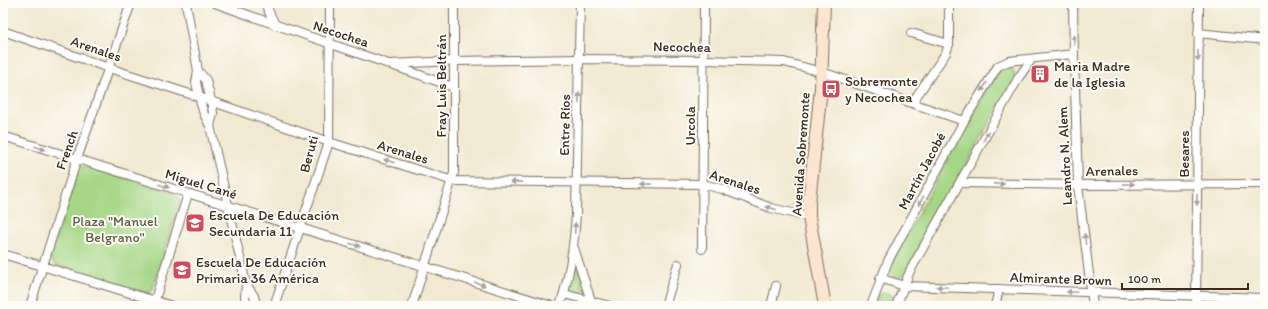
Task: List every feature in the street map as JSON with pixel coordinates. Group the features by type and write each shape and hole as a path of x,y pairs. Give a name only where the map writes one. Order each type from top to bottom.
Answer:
{"main road":[{"name":"Avenida Sobremonte","path":"824,3 822,72 809,202 809,217 825,306"}],"street":[{"name":"French","path":"30,306 77,159 131,3"},
{"path":"186,3 198,71 196,82 199,97 204,114 210,126 246,284 245,298 247,306"},
{"name":"Necochea","path":"215,3 453,87"},
{"path":"265,3 275,25"},
{"name":"Beruti","path":"274,306 329,142 330,3"},
{"name":"Fray Luis Beltrán","path":"412,306 453,181 454,3"},
{"name":"Entre Ríos","path":"560,306 574,247 577,183 580,3"},
{"name":"Urcola","path":"702,249 704,3"},
{"path":"912,104 946,53 949,44 949,3"},
{"name":"Leandro N. Alem","path":"1073,3 1078,185 1093,306"},
{"name":"Besares","path":"1196,306 1199,3"},
{"name":"Arenales","path":"3,31 329,142 453,181 702,184 722,188 771,208 809,217"},
{"path":"911,33 949,44"},
{"path":"1198,33 1265,40"},
{"path":"1010,61 1031,60 1074,54"},
{"name":"Necochea","path":"390,64 454,61 580,59 784,62 822,72 964,121"},
{"path":"896,306 910,271 1019,77 1031,60"},
{"path":"1010,61 1017,67 1019,77"},
{"name":"Martín Jacobé","path":"871,306 880,278 888,261 964,121 998,66 1010,61"},
{"path":"198,71 206,80 211,101 213,113 210,126"},
{"name":"Miguel Cané","path":"3,136 552,306"},
{"name":"Arenales","path":"960,183 1078,185 1265,184"},
{"path":"154,303 188,194"},
{"name":"Entre Ríos","path":"574,247 592,301"},
{"path":"3,254 154,303 172,306"},
{"path":"665,306 678,264"},
{"name":"Almirante Brown","path":"880,278 904,286 1196,297 1265,298"},
{"path":"246,284 254,296 256,306"},
{"path":"771,306 776,286"},
{"path":"996,306 999,289"},
{"path":"564,294 610,306"}],"green space":[{"path":"1007,66 1014,71 1015,77 906,272 901,277 894,276 891,274 889,267 999,69"},
{"name":"Plaza \"Manuel Belgrano\"","path":"81,167 87,167 175,193 179,196 180,202 153,289 150,293 55,265 51,260 51,254 78,170"},
{"path":"577,265 585,291 582,295 568,291 574,266"},
{"path":"888,293 894,298 893,306 874,306 879,294"}],"place":[{"name":"Maria Madre de la Iglesia","path":"1040,74"},
{"name":"Sobremonte y Necochea","path":"831,89"},
{"name":"Escuela De Educación Secundaria 11","path":"195,223"},
{"name":"Escuela De Educación Primaria 36 América","path":"182,270"}]}
